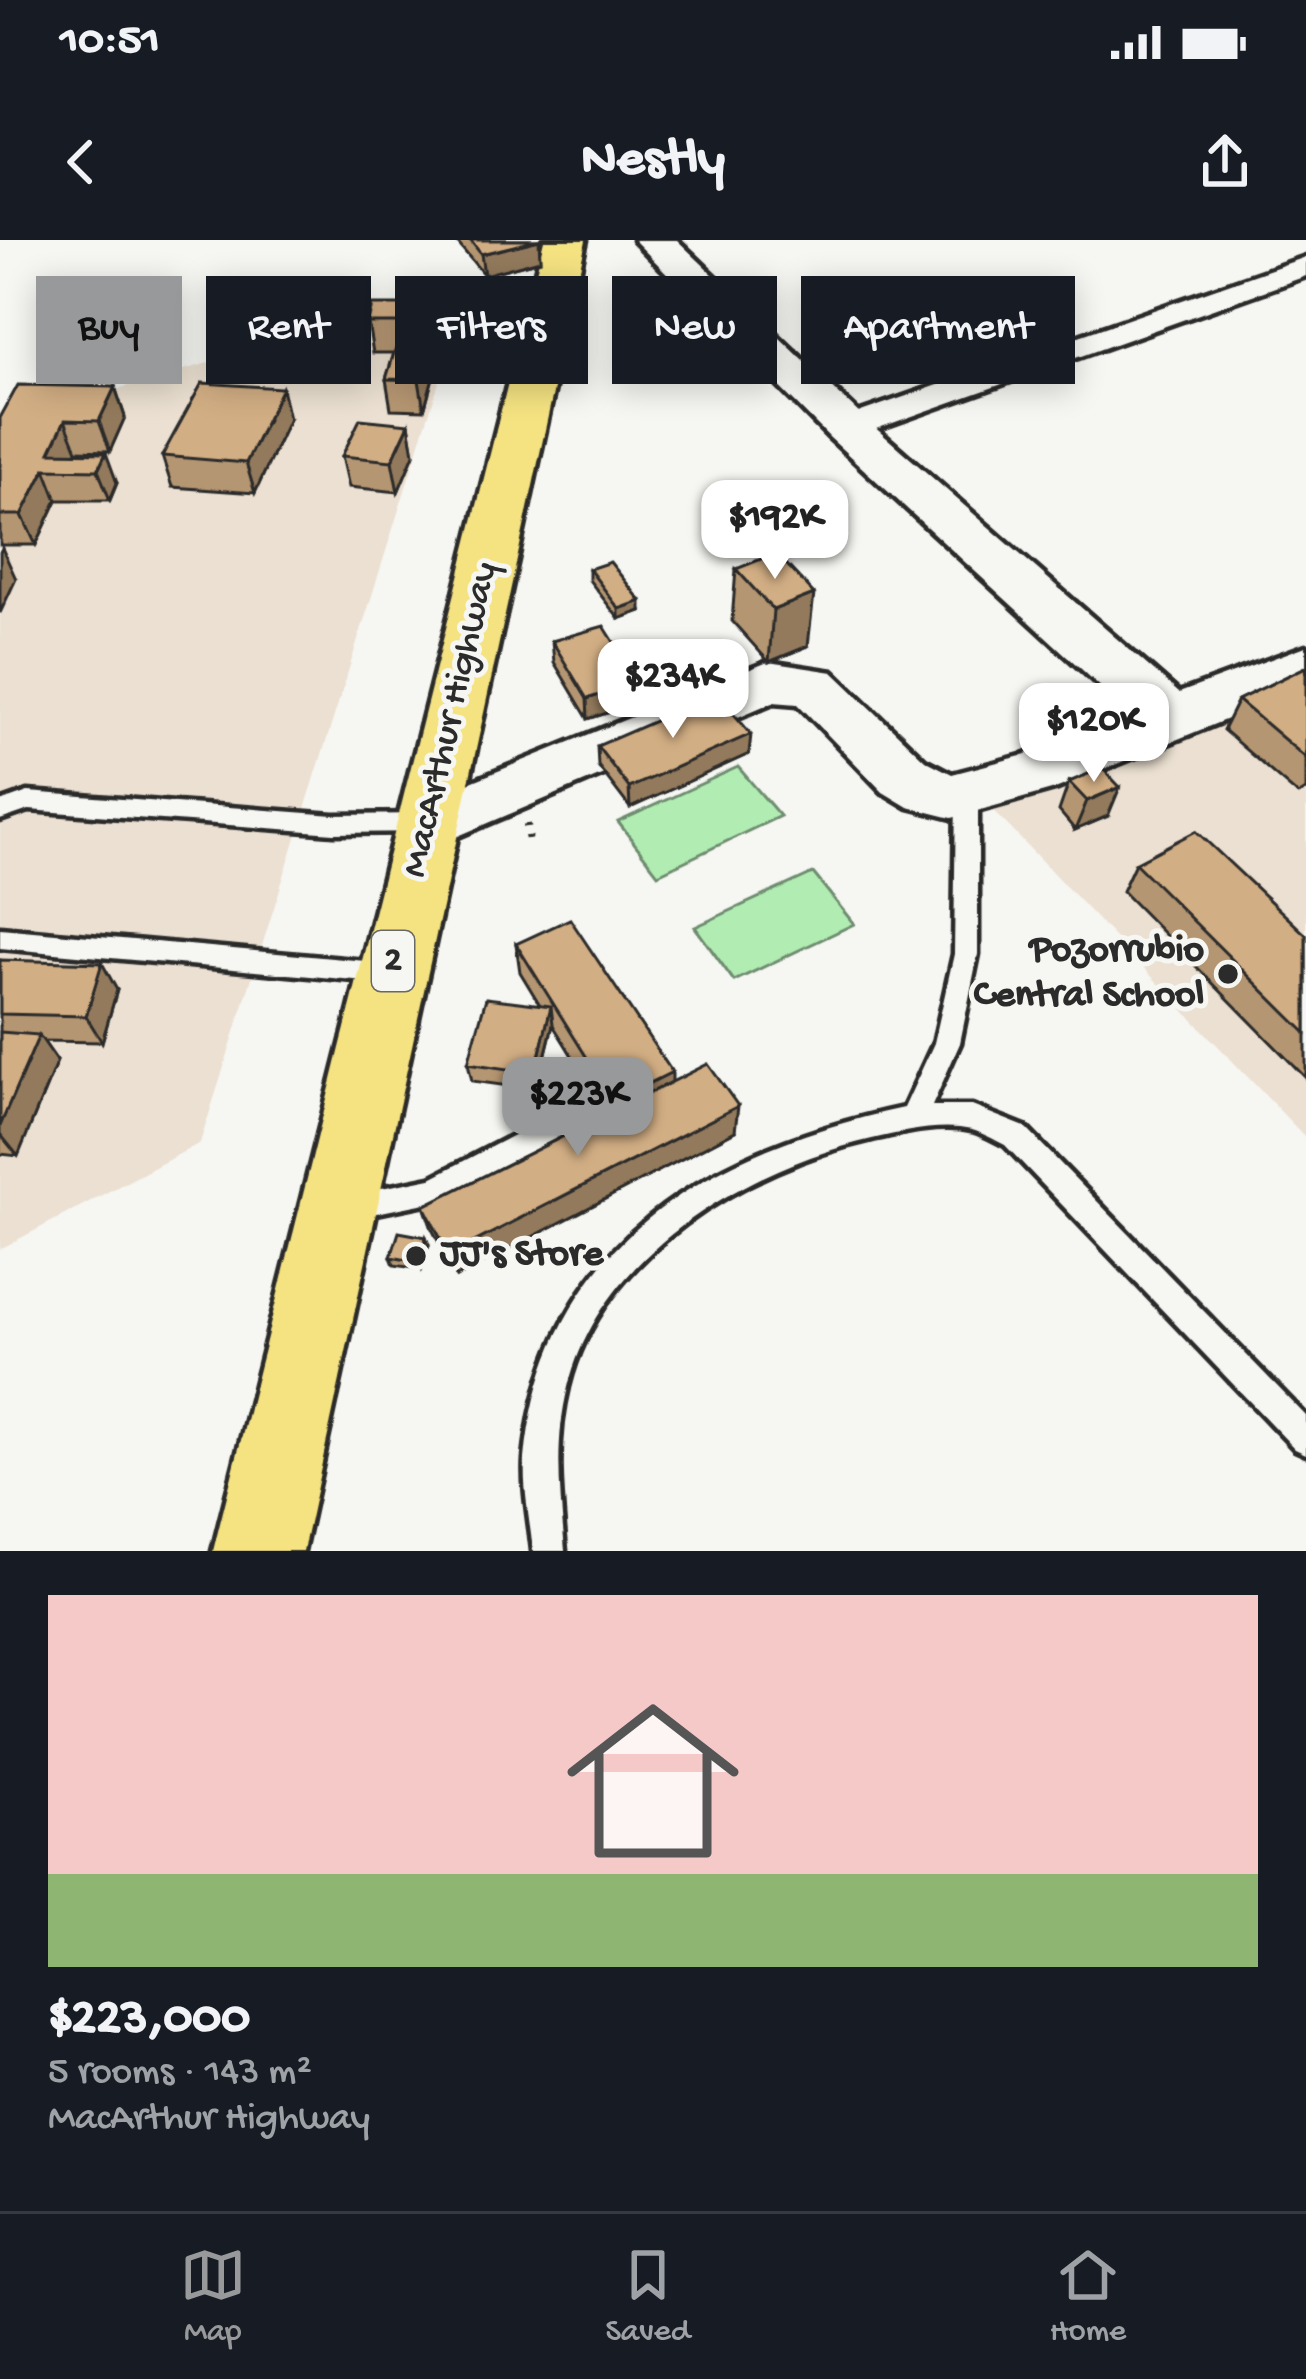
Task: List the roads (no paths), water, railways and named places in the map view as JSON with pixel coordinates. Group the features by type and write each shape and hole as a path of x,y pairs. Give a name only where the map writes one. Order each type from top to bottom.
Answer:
{"highway":[{"name":"MacArthur Highway","path":"258,1551 333,1208 430,823 565,240"}],"street":[{"path":"654,240 847,428 1174,722"},
{"path":"847,428 1306,266"},
{"path":"430,823 768,682 813,686 904,776 940,795 967,795 1174,722 1306,665"}],"lane":[{"path":"913,1118 947,1042 967,954 967,795"},
{"path":"0,812 28,800 334,824 430,823"},
{"path":"0,938 390,973"},
{"path":"549,1551 544,1526 544,1441 557,1364 590,1297 629,1250 700,1196 785,1152 858,1126 913,1118 972,1118 1015,1136 1306,1438"},
{"path":"333,1208 435,1190 556,1125"}],"place":[{"name":"Pozorrubio Central School","path":"1228,974"},
{"name":"JJ's Store","path":"416,1256"}]}
